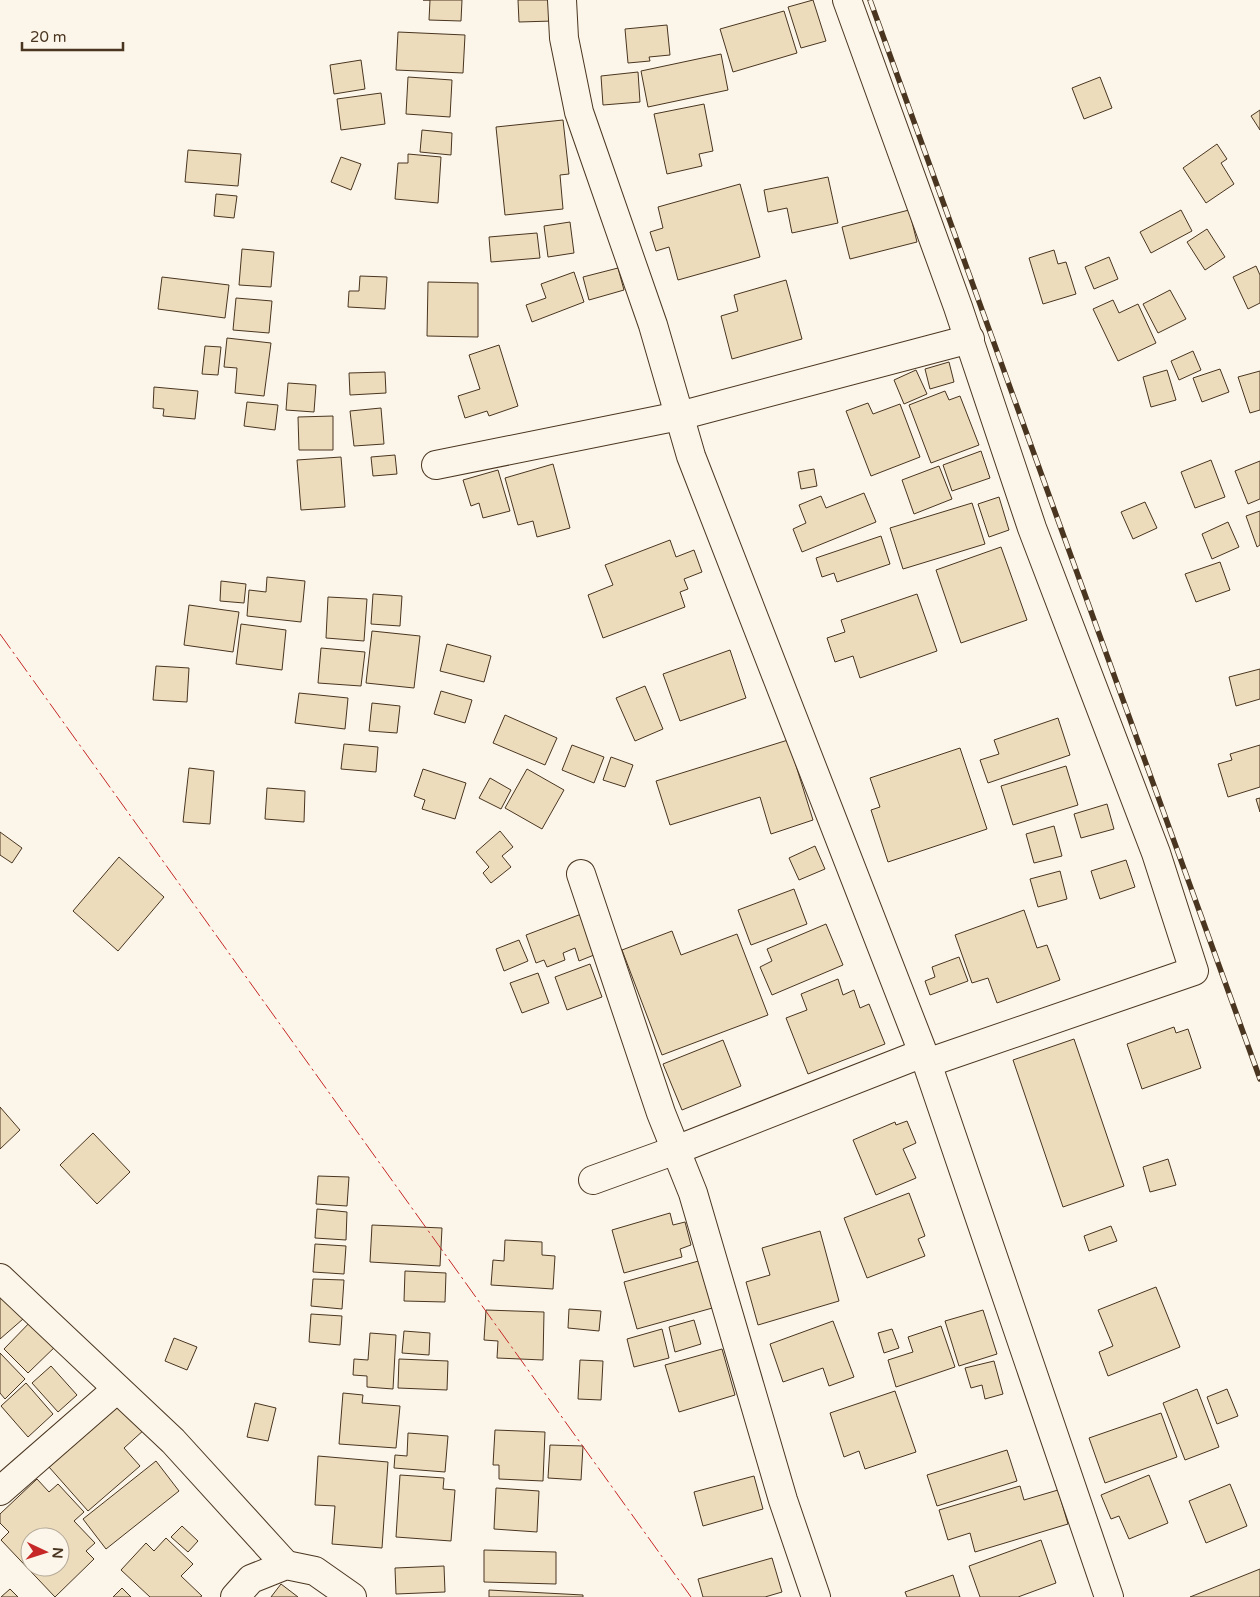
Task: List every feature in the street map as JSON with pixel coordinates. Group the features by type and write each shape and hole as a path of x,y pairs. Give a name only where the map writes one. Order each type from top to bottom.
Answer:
{"street":[{"path":"562,0 564,38 579,112 653,325 691,456 925,1058 1109,1597"},
{"path":"593,1180 925,1058 1194,971 1156,853 1032,528 970,339 847,0"},
{"path":"436,465 680,416 970,339"},
{"path":"581,874 661,1113 693,1193 783,1500 816,1597"},
{"path":"0,1278 173,1442 286,1565"},
{"path":"0,1491 117,1389"},
{"path":"236,1597 251,1580 286,1565 316,1571 352,1597"}],"building":[{"path":"430,0 462,0 461,21 429,20"},
{"path":"518,0 552,0 553,21 519,22"},
{"path":"813,0 826,41 801,48 788,7"},
{"path":"784,11 797,53 733,72 720,29"},
{"path":"667,25 670,55 649,57 650,61 628,63 625,29"},
{"path":"398,32 465,35 463,73 396,70"},
{"path":"721,54 728,90 648,107 641,71"},
{"path":"361,60 365,89 334,94 330,65"},
{"path":"638,72 640,102 603,105 601,76"},
{"path":"408,77 452,80 450,117 406,114"},
{"path":"1100,77 1112,108 1084,119 1072,88"},
{"path":"381,93 385,124 341,130 337,99"},
{"path":"704,104 713,151 699,154 702,166 667,174 654,114"},
{"path":"1260,110 1260,130 1251,116"},
{"path":"563,120 569,174 560,175 563,209 505,215 496,127"},
{"path":"422,130 452,133 451,155 420,152"},
{"path":"1217,144 1227,159 1221,163 1234,184 1206,203 1183,168"},
{"path":"188,150 241,154 238,186 185,182"},
{"path":"408,154 441,157 438,203 395,199 398,163 408,163"},
{"path":"341,157 361,164 351,190 331,182"},
{"path":"828,177 838,223 792,233 787,208 768,212 764,190"},
{"path":"740,184 760,257 678,280 669,247 656,251 650,232 663,228 658,207"},
{"path":"216,194 237,196 234,218 214,216"},
{"path":"909,210 917,242 850,259 842,227"},
{"path":"1181,210 1192,231 1151,253 1140,232"},
{"path":"570,222 574,253 548,257 544,226"},
{"path":"1207,229 1225,257 1205,270 1187,242"},
{"path":"537,233 540,258 491,262 489,237"},
{"path":"242,249 274,252 271,287 239,285"},
{"path":"1054,250 1058,264 1066,262 1076,294 1043,304 1029,258"},
{"path":"1109,257 1118,279 1094,289 1085,267"},
{"path":"1256,266 1260,275 1260,303 1248,309 1233,277"},
{"path":"618,268 624,290 589,300 583,277"},
{"path":"574,272 584,302 532,322 526,305 546,298 541,284"},
{"path":"360,276 387,277 385,309 348,307 349,291 359,291"},
{"path":"162,277 229,285 225,318 158,309"},
{"path":"786,280 802,339 732,359 721,316 738,311 734,295"},
{"path":"428,282 478,283 478,337 427,336"},
{"path":"1170,290 1186,319 1158,333 1143,304"},
{"path":"236,298 272,301 269,333 233,330"},
{"path":"1113,300 1119,313 1138,304 1156,343 1118,361 1093,309"},
{"path":"227,338 271,343 264,396 235,393 237,368 224,367"},
{"path":"499,345 518,406 489,416 487,411 465,418 458,396 480,389 469,355"},
{"path":"205,346 221,347 218,375 202,374"},
{"path":"1193,351 1201,370 1179,380 1171,361"},
{"path":"949,362 954,382 930,389 925,369"},
{"path":"1220,369 1229,392 1202,402 1193,378"},
{"path":"916,370 927,394 904,404 894,380"},
{"path":"1167,370 1176,400 1151,407 1143,377"},
{"path":"1260,371 1260,410 1250,413 1238,377"},
{"path":"385,372 386,393 350,395 349,373"},
{"path":"288,383 316,385 314,412 286,410"},
{"path":"154,387 198,391 195,419 163,416 164,409 153,408"},
{"path":"945,391 949,400 960,396 979,445 931,463 909,405"},
{"path":"247,402 278,405 275,430 244,426"},
{"path":"868,403 873,414 900,404 920,457 871,476 846,411"},
{"path":"381,408 384,444 354,446 350,411"},
{"path":"333,416 333,450 299,450 298,417"},
{"path":"981,451 990,478 952,491 943,465"},
{"path":"395,455 397,474 373,476 371,457"},
{"path":"341,457 345,507 301,510 297,460"},
{"path":"1211,460 1225,497 1195,508 1181,472"},
{"path":"1260,461 1260,499 1248,504 1235,471"},
{"path":"553,464 570,528 537,537 533,521 518,525 505,478"},
{"path":"939,466 952,499 914,514 902,480"},
{"path":"814,469 817,486 801,489 798,472"},
{"path":"498,470 510,511 483,518 479,503 471,506 463,480"},
{"path":"864,493 876,522 802,552 793,529 806,523 799,505 821,496 826,508"},
{"path":"999,497 1009,530 989,537 978,504"},
{"path":"1145,502 1157,528 1133,539 1121,512"},
{"path":"972,503 985,544 903,569 890,528"},
{"path":"1260,511 1260,545 1257,547 1246,516"},
{"path":"1228,522 1239,547 1212,559 1202,534"},
{"path":"881,536 890,564 837,582 834,573 822,577 816,558"},
{"path":"670,540 676,557 694,550 702,572 684,579 688,589 680,592 685,607 603,638 588,595 613,585 605,565"},
{"path":"1001,547 1027,620 961,643 936,570"},
{"path":"1220,562 1230,590 1196,602 1185,574"},
{"path":"267,577 305,581 301,622 247,616 249,590 266,592"},
{"path":"221,581 246,584 244,603 220,601"},
{"path":"373,594 402,596 400,626 371,624"},
{"path":"917,594 937,651 860,678 853,656 835,662 827,638 845,632 841,620"},
{"path":"328,597 367,599 364,641 326,638"},
{"path":"189,605 239,612 233,652 184,645"},
{"path":"241,624 286,630 282,670 236,664"},
{"path":"372,631 420,636 414,688 366,683"},
{"path":"447,644 491,656 484,682 440,671"},
{"path":"321,648 365,652 361,686 318,683"},
{"path":"730,650 746,698 680,721 663,674"},
{"path":"156,666 189,668 187,702 153,700"},
{"path":"1260,669 1260,699 1236,706 1229,677"},
{"path":"645,686 663,729 635,741 616,698"},
{"path":"441,691 472,700 465,723 434,714"},
{"path":"299,693 348,698 345,729 295,723"},
{"path":"372,703 400,706 397,733 369,731"},
{"path":"505,715 557,738 545,765 493,743"},
{"path":"1058,718 1070,755 988,783 980,760 999,754 994,740"},
{"path":"788,740 813,820 771,834 760,797 670,825 656,781"},
{"path":"344,744 378,747 376,772 341,769"},
{"path":"572,745 604,757 594,783 562,770"},
{"path":"1260,745 1260,787 1228,797 1218,764 1232,760 1230,754"},
{"path":"960,748 987,829 888,862 871,810 880,807 870,778"},
{"path":"611,757 633,765 625,787 603,780"},
{"path":"1066,766 1078,805 1013,825 1001,786"},
{"path":"189,768 214,771 210,824 183,822"},
{"path":"423,769 466,783 455,819 422,809 425,800 414,796"},
{"path":"527,769 564,790 542,829 505,808"},
{"path":"490,778 511,790 501,809 479,798"},
{"path":"267,788 305,791 304,822 265,819"},
{"path":"1260,798 1260,812 1256,799"},
{"path":"1107,804 1114,829 1081,838 1074,814"},
{"path":"1054,826 1062,856 1034,863 1026,834"},
{"path":"500,831 513,847 502,856 511,867 491,883 483,873 489,867 476,852"},
{"path":"0,832 22,848 12,863 0,855"},
{"path":"815,846 825,869 799,880 789,858"},
{"path":"119,857 164,897 118,951 73,911"},
{"path":"1126,860 1135,887 1100,899 1091,871"},
{"path":"1060,871 1067,899 1038,907 1030,879"},
{"path":"794,889 807,924 751,945 738,910"},
{"path":"1024,910 1037,948 1047,945 1060,980 997,1003 988,978 972,983 955,935"},
{"path":"584,913 599,953 579,961 575,948 563,953 565,960 547,967 544,960 536,963 526,935"},
{"path":"826,924 843,965 772,995 760,967 772,961 767,949"},
{"path":"672,931 681,955 737,934 768,1015 662,1055 622,950"},
{"path":"519,940 528,961 504,971 496,949"},
{"path":"959,957 968,981 930,995 925,981 935,977 932,967"},
{"path":"590,964 602,997 567,1010 555,977"},
{"path":"538,973 549,1003 522,1013 510,983"},
{"path":"838,979 843,995 854,990 860,1008 869,1004 885,1044 808,1074 786,1018 807,1010 801,994"},
{"path":"1174,1027 1176,1033 1188,1029 1201,1068 1142,1089 1127,1044"},
{"path":"1074,1039 1124,1186 1063,1207 1013,1060"},
{"path":"723,1040 741,1086 682,1110 663,1064"},
{"path":"0,1107 20,1130 0,1149"},
{"path":"907,1121 916,1143 903,1149 916,1178 876,1195 853,1140 895,1122 896,1125"},
{"path":"93,1133 130,1172 97,1204 60,1165"},
{"path":"1168,1159 1176,1185 1150,1192 1143,1167"},
{"path":"318,1176 349,1177 347,1206 316,1204"},
{"path":"909,1193 925,1236 918,1239 925,1256 867,1278 844,1218"},
{"path":"317,1209 347,1212 346,1240 315,1238"},
{"path":"670,1213 673,1225 685,1222 691,1245 680,1249 682,1257 624,1273 612,1230"},
{"path":"372,1225 442,1228 440,1266 370,1262"},
{"path":"1111,1226 1117,1241 1089,1251 1084,1236"},
{"path":"820,1231 839,1301 758,1325 746,1282 770,1275 762,1248"},
{"path":"505,1240 542,1242 542,1255 555,1256 553,1289 491,1285 493,1260 504,1261"},
{"path":"315,1244 346,1246 344,1274 313,1272"},
{"path":"702,1260 716,1307 637,1329 624,1282"},
{"path":"405,1271 446,1273 445,1302 404,1301"},
{"path":"313,1279 344,1280 342,1309 311,1306"},
{"path":"1156,1287 1180,1347 1108,1376 1099,1352 1113,1346 1098,1310"},
{"path":"0,1292 23,1319 0,1339"},
{"path":"569,1309 601,1311 599,1331 568,1328"},
{"path":"486,1310 544,1312 543,1360 497,1358 498,1341 484,1340"},
{"path":"983,1310 997,1354 959,1366 945,1321"},
{"path":"311,1314 342,1316 340,1345 309,1342"},
{"path":"35,1317 60,1342 28,1373 4,1349"},
{"path":"694,1320 701,1344 675,1352 669,1327"},
{"path":"833,1321 854,1377 829,1386 823,1368 783,1382 770,1344"},
{"path":"941,1326 955,1367 896,1387 888,1360 913,1352 908,1337"},
{"path":"662,1329 669,1358 634,1367 627,1339"},
{"path":"892,1329 899,1348 884,1353 878,1333"},
{"path":"404,1331 430,1333 429,1355 402,1353"},
{"path":"370,1333 396,1335 393,1389 367,1387 367,1376 353,1375 354,1359 368,1360"},
{"path":"174,1338 197,1347 187,1370 165,1361"},
{"path":"722,1349 735,1395 679,1412 665,1365"},
{"path":"0,1353 25,1379 5,1399 0,1393"},
{"path":"399,1359 448,1361 447,1390 398,1388"},
{"path":"580,1360 603,1361 601,1400 578,1399"},
{"path":"994,1361 1003,1394 985,1399 982,1385 971,1388 965,1368"},
{"path":"51,1366 77,1395 58,1412 32,1383"},
{"path":"26,1383 53,1414 28,1437 1,1406"},
{"path":"1197,1389 1219,1447 1185,1460 1163,1403"},
{"path":"1227,1389 1238,1416 1217,1424 1207,1397"},
{"path":"895,1391 916,1452 865,1469 859,1451 844,1457 830,1413"},
{"path":"343,1393 363,1395 362,1403 400,1406 396,1448 339,1444"},
{"path":"122,1403 145,1429 124,1448 140,1466 88,1511 49,1467"},
{"path":"255,1403 276,1408 268,1441 247,1437"},
{"path":"1161,1413 1177,1457 1105,1483 1089,1438"},
{"path":"495,1430 545,1432 543,1481 499,1479 499,1465 493,1465"},
{"path":"408,1433 448,1436 445,1472 394,1468 395,1455 407,1456"},
{"path":"550,1445 583,1446 581,1480 548,1478"},
{"path":"1007,1450 1017,1481 937,1506 927,1475"},
{"path":"318,1456 388,1462 382,1548 332,1544 335,1506 315,1505"},
{"path":"156,1461 179,1491 106,1549 83,1519"},
{"path":"400,1475 444,1478 443,1489 455,1490 451,1541 396,1537"},
{"path":"1149,1475 1168,1523 1129,1539 1119,1516 1111,1519 1101,1495"},
{"path":"754,1476 763,1509 703,1526 694,1492"},
{"path":"37,1479 49,1492 58,1484 84,1512 74,1521 95,1543 86,1551 94,1559 55,1597 36,1577 70,1577 70,1527 20,1527 20,1560 1,1540 9,1532 0,1523 0,1514"},
{"path":"1230,1484 1247,1526 1206,1543 1189,1501"},
{"path":"1020,1486 1024,1500 1058,1490 1068,1524 975,1552 970,1533 948,1540 939,1510"},
{"path":"496,1488 539,1491 537,1532 494,1529"},
{"path":"182,1526 198,1541 188,1552 171,1537"},
{"path":"166,1538 193,1564 181,1576 202,1596 150,1597 121,1570 146,1543 154,1551"},
{"path":"1041,1540 1056,1583 1018,1597 980,1597 969,1566"},
{"path":"484,1550 556,1552 556,1584 484,1582"},
{"path":"772,1558 782,1592 765,1597 703,1597 698,1579"},
{"path":"444,1566 445,1592 396,1594 395,1568"},
{"path":"1260,1569 1260,1597 1190,1597"},
{"path":"953,1575 960,1597 907,1597 905,1592"},
{"path":"281,1584 298,1597 271,1597"},
{"path":"122,1588 131,1597 113,1597"},
{"path":"10,1589 18,1597 1,1597"},
{"path":"489,1590 583,1595 583,1597 489,1597"}],"railway":[{"path":"870,0 1260,1079"}],"power":[{"path":"0,634 691,1597"}]}
